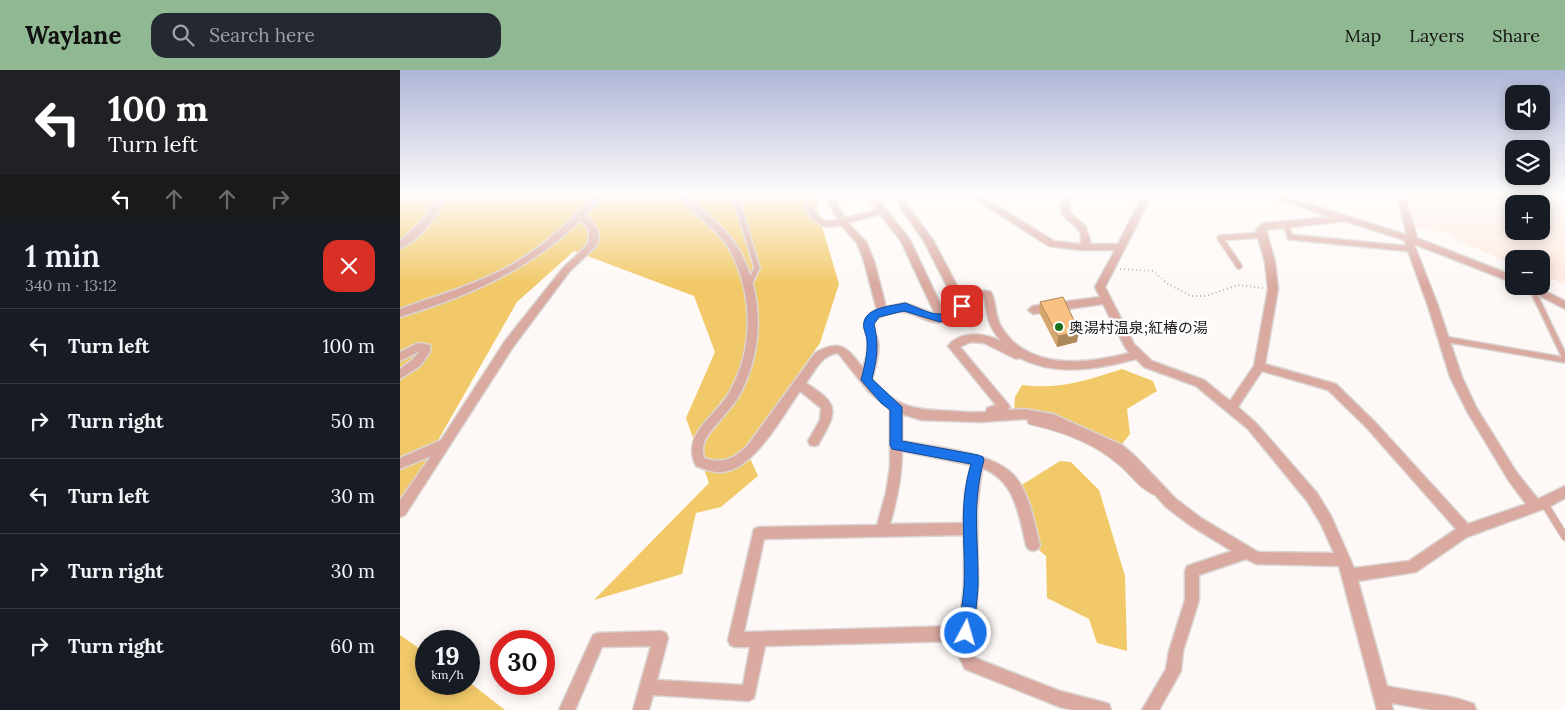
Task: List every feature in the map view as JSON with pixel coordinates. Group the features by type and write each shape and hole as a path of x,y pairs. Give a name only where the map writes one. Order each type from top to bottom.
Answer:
{"street":[{"path":"400,245 424,225"},
{"path":"400,313 476,284 517,265 542,249 570,225"},
{"path":"400,511 509,344 566,270 590,246 594,239 589,225"},
{"path":"712,225 731,243 749,284 753,308 745,372 737,391 728,405 699,440 696,449 700,462 718,467 729,466 742,461 819,356 829,350 838,349 844,351 866,380 885,400 896,407 921,415 980,417 1024,414 1053,419 1118,449 1132,461 1170,503 1196,522 1256,558 1344,560"},
{"path":"845,225 861,242 867,254 882,312"},
{"path":"894,225 905,240 942,318"},
{"path":"898,230 917,225 928,240 962,306"},
{"path":"1021,225 1052,244 1086,247 1122,247"},
{"path":"1079,225 1082,227 1086,247"},
{"path":"1133,225 1109,267 1100,287 1130,347 1148,364 1200,383 1231,408 1252,426 1312,498 1326,520 1350,575 1385,710"},
{"path":"1231,408 1253,378 1259,366 1273,289 1270,262 1261,235 1264,226 1291,225"},
{"path":"1362,225 1505,277"},
{"path":"1407,225 1411,243 1456,377 1472,410 1513,477 1540,504"},
{"path":"866,380 872,358 873,341 868,324 871,318 882,312 905,307 934,318 942,318 954,314 977,295 987,294 990,313 998,332 1011,347 1041,363"},
{"path":"1544,295 1565,305"},
{"path":"1033,310 1106,300"},
{"path":"980,417 1004,407 953,346 967,339 988,339 1031,362 1041,363 1093,365 1137,355"},
{"path":"400,357 418,347 426,348 426,352 421,358 400,375"},
{"path":"1259,366 1332,387 1371,425 1466,531"},
{"path":"799,384 824,401 828,407 827,421 814,441"},
{"path":"882,530 896,467 896,407"},
{"path":"400,464 446,443"},
{"path":"896,445 978,460 992,464 1007,474 1017,488 1033,545"},
{"path":"978,460 969,504 971,587 965,655 970,664 1060,699 1103,710"},
{"path":"1350,575 1411,568 1466,531 1540,504 1565,492"},
{"path":"966,633 735,640 758,533 970,528"},
{"path":"1150,710 1174,671 1176,651 1192,600 1192,571 1245,553"},
{"path":"568,710 598,640 661,638 641,710"},
{"path":"647,687 749,693 759,640"},
{"path":"1381,693 1413,700 1456,705 1468,710"}],"lane":[{"path":"744,225 757,268 749,284"},
{"path":"1286,226 1290,237 1411,243"},
{"path":"1239,266 1220,238 1261,235"},
{"path":"1533,295 1565,359"},
{"path":"1444,339 1565,359"},
{"path":"1031,422 1057,427 1108,452 1123,462 1148,490 1161,494"},
{"path":"1540,504 1565,537"}],"path":[{"path":"1109,267 1153,271 1168,284 1190,296 1206,296 1238,285 1273,289"}],"shaded area":[{"path":"400,225 822,225 839,284 820,343 746,449 758,476 721,507 696,513 682,574 594,600 709,483 686,418 715,352 694,296 574,251 517,302 400,507"},
{"path":"1408,225 1505,225 1505,240 1550,240 1550,225 1565,225 1565,284 1550,278 1550,250 1505,250 1505,260 1456,240 1449,232 1408,227"},
{"path":"1122,369 1153,381 1157,391 1127,409 1130,434 1118,449 1014,414 1015,397 1022,385 1061,385"},
{"path":"1060,461 1071,462 1099,490 1125,576 1127,651 1097,643 1089,619 1047,598 1046,556 1033,545 1017,488"},
{"path":"400,635 415,645 415,695 480,695 480,691 505,710 400,710"}],"building":[{"path":"1063,297 1079,331 1058,336 1040,302"}],"place":[{"name":"奥湯村温泉;紅椿の湯","path":"1059,327"}],"route":[{"path":"962,306 947,318 934,318 905,307 876,314 868,324 873,341 872,358 866,380 885,400 896,407 896,445 978,460 969,504 971,587 966,633"}]}
